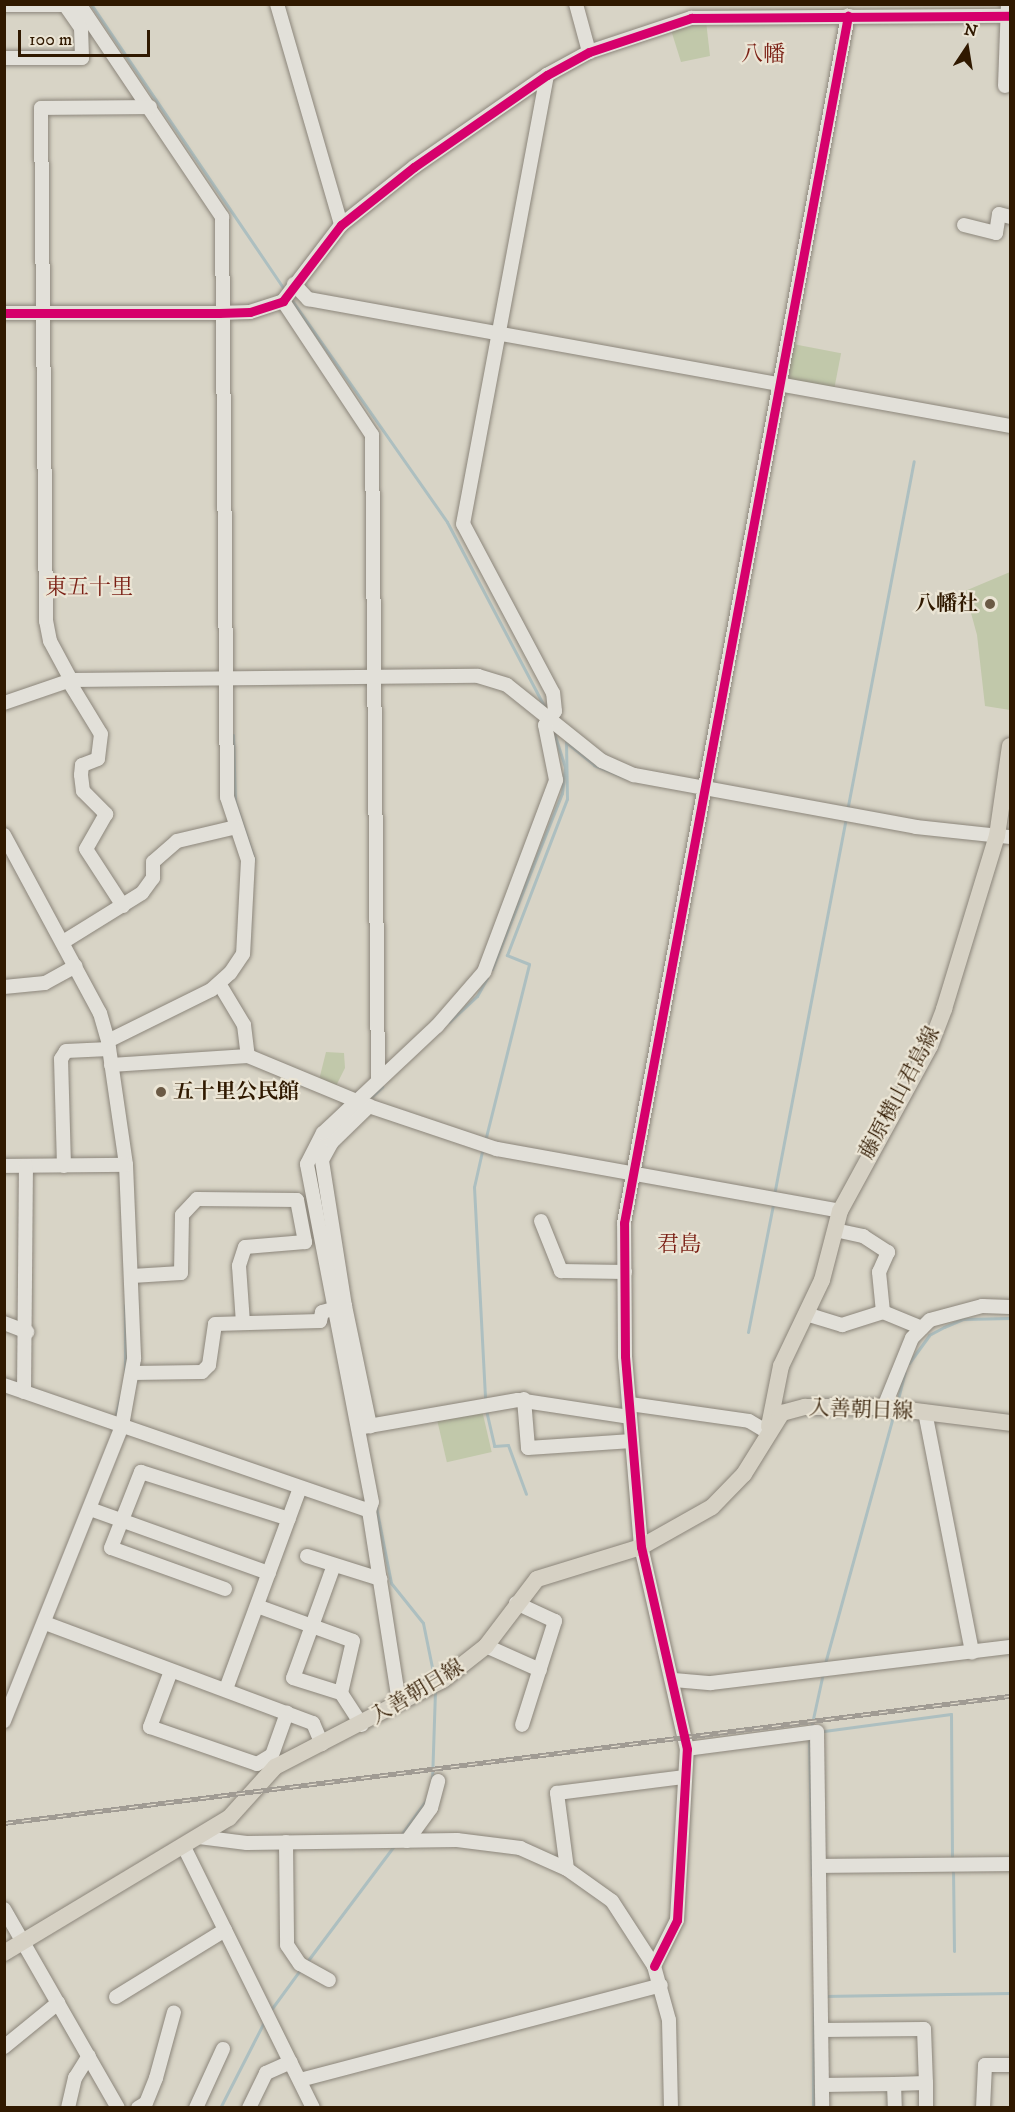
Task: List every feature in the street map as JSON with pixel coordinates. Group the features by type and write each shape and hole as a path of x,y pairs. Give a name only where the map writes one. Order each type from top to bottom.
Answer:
{"main road":[{"name":"藤原横山君島線","path":"767,1431 781,1366 806,1314 840,1211 930,1046 1004,837 1011,746"},
{"name":"入善朝日線","path":"4,1953 199,1837 249,1802 275,1767 362,1725 399,1702 443,1680 486,1646 516,1604 550,1572 641,1547 712,1507 744,1474 767,1431 792,1408 884,1407 1011,1423"}],"street":[{"path":"64,1166 61,1059 66,1051 108,1045 220,985 243,954 248,860 227,797 219,314 222,217 79,4"},
{"path":"277,4 341,225"},
{"path":"576,4 589,52"},
{"path":"4,5 65,5 81,28 81,58 4,58"},
{"path":"4,313 219,314 250,312 283,301 341,225 547,75 589,52 691,18 724,10 1008,12 1005,86"},
{"path":"654,1966 677,1920 683,1777 687,1749 674,1680 641,1547 630,1410 625,1272 632,1172 779,386 839,12"},
{"path":"370,1426 339,1307 307,1164 323,1133 437,1026 484,972 554,788 555,762 545,725 551,719 553,693 544,670 463,524 547,75"},
{"path":"123,906 86,849 106,814 83,791 81,775 82,765 98,759 100,734 50,641 46,621 41,108 150,107"},
{"path":"964,225 996,232 999,214 1011,217"},
{"path":"294,284 308,299 779,386 1011,426"},
{"path":"283,301 372,435 378,1080"},
{"path":"4,703 70,680 478,676 507,685 602,761 634,775 1004,837"},
{"path":"63,942 142,893 153,878 153,862 177,841 236,827"},
{"path":"4,835 76,966 108,1045 126,1166 132,1276 132,1373 122,1426 4,1721"},
{"path":"4,987 45,982 76,966"},
{"path":"220,985 244,1025 248,1056"},
{"path":"111,1065 248,1056 369,1106 497,1149 840,1211"},
{"path":"369,1106 332,1142 322,1160 355,1429 372,1502 369,1511 399,1702"},
{"path":"4,1166 126,1166"},
{"path":"24,1392 27,1332 26,1166"},
{"path":"132,1276 181,1273 182,1215 190,1202 297,1200 305,1242 245,1247 238,1266 243,1323"},
{"path":"542,1221 561,1271 625,1272"},
{"path":"835,1230 863,1236 888,1252 879,1272 883,1312"},
{"path":"132,1373 202,1372 209,1365 215,1324 320,1321 322,1312 339,1307"},
{"path":"884,1407 912,1338 922,1328 946,1313 1011,1307"},
{"path":"806,1314 842,1325 883,1312 922,1328"},
{"path":"4,1323 27,1332"},
{"path":"4,1384 369,1511"},
{"path":"355,1429 524,1400 749,1421 767,1431"},
{"path":"524,1400 528,1448 632,1441"},
{"path":"925,1412 972,1652"},
{"path":"225,1588 111,1548 141,1472 147,1469 289,1519"},
{"path":"226,1689 300,1488"},
{"path":"90,1509 269,1573"},
{"path":"308,1556 380,1579"},
{"path":"334,1565 293,1678 341,1693 362,1725"},
{"path":"516,1604 555,1621 522,1725"},
{"path":"257,1606 353,1641 341,1693"},
{"path":"45,1623 313,1723 322,1744"},
{"path":"486,1646 540,1670"},
{"path":"674,1680 711,1683 1011,1647"},
{"path":"171,1671 149,1723 161,1731 257,1764 272,1755 287,1713"},
{"path":"687,1749 817,1732 821,1866 822,2108"},
{"path":"567,1869 557,1793 683,1777"},
{"path":"407,1841 431,1808 438,1780"},
{"path":"199,1837 286,1842 407,1841 520,1848 567,1869 612,1901 654,1966 669,2020 671,2108"},
{"path":"286,1842 287,1945 300,1964 329,1980"},
{"path":"183,1845 313,2108"},
{"path":"821,1866 1011,1864"},
{"path":"4,1909 118,2108"},
{"path":"116,1997 225,1930"},
{"path":"300,2080 661,1985"},
{"path":"4,2047 58,2003"},
{"path":"138,2108 146,2103 156,2078 174,2012"},
{"path":"822,2030 924,2029 926,2108"},
{"path":"196,2108 223,2049"},
{"path":"68,2108 75,2078 88,2056"},
{"path":"249,2108 266,2073 291,2062"},
{"path":"983,2108 985,2065 1011,2065"},
{"path":"822,2085 926,2083"},
{"path":"894,2084 895,2108"}],"green space":[{"path":"706,21 710,56 681,62 671,30"},
{"path":"793,344 841,353 833,394 785,384"},
{"path":"1010,572 1010,710 985,706 977,635 965,591"},
{"path":"326,1052 344,1053 345,1068 335,1088 319,1080"},
{"path":"482,1410 492,1452 447,1462 437,1420"}],"waterway":[{"path":"91,4 285,291"},
{"path":"291,299 447,522 546,710"},
{"path":"847,811 914,461"},
{"path":"492,969 562,793 565,767 552,727"},
{"path":"233,735 235,802 254,859"},
{"path":"485,1141 529,964 507,955 567,799 566,742 594,765 626,778"},
{"path":"774,1195 846,818"},
{"path":"449,1022 477,996 487,978"},
{"path":"367,1101 382,1087"},
{"path":"483,1147 474,1187 485,1400"},
{"path":"315,1162 318,1185"},
{"path":"748,1332 773,1204"},
{"path":"125,1305 125,1374"},
{"path":"909,1363 929,1335 944,1327 963,1319 1010,1318"},
{"path":"897,1403 905,1372"},
{"path":"115,1418 120,1398"},
{"path":"486,1410 494,1446 508,1445 526,1494"},
{"path":"824,1667 894,1413"},
{"path":"376,1507 391,1583 423,1623 434,1677"},
{"path":"811,1728 823,1673"},
{"path":"432,1781 435,1690"},
{"path":"824,1731 951,1714 952,1860"},
{"path":"809,1737 812,1875"},
{"path":"401,1835 427,1799"},
{"path":"306,1963 394,1846"},
{"path":"953,1869 954,1951"},
{"path":"270,2011 300,1970"},
{"path":"823,1996 1010,1993"},
{"path":"813,2108 814,1995"},
{"path":"220,2108 264,2022"}],"railway":[{"path":"4,1823 1010,1696"}],"cycle path":[{"path":"654,1966 677,1920 687,1749 641,1547 625,1356 624,1223 848,16"},
{"path":"4,313 250,312 283,301 341,225 414,167 547,75 589,52 691,18 1010,16"}],"place":[{"name":"八幡社","path":"990,604"},
{"name":"五十里公民館","path":"161,1092"}],"district":[{"name":"八幡","path":"763,55"},
{"name":"東五十里","path":"89,588"},
{"name":"君島","path":"679,1245"}]}
